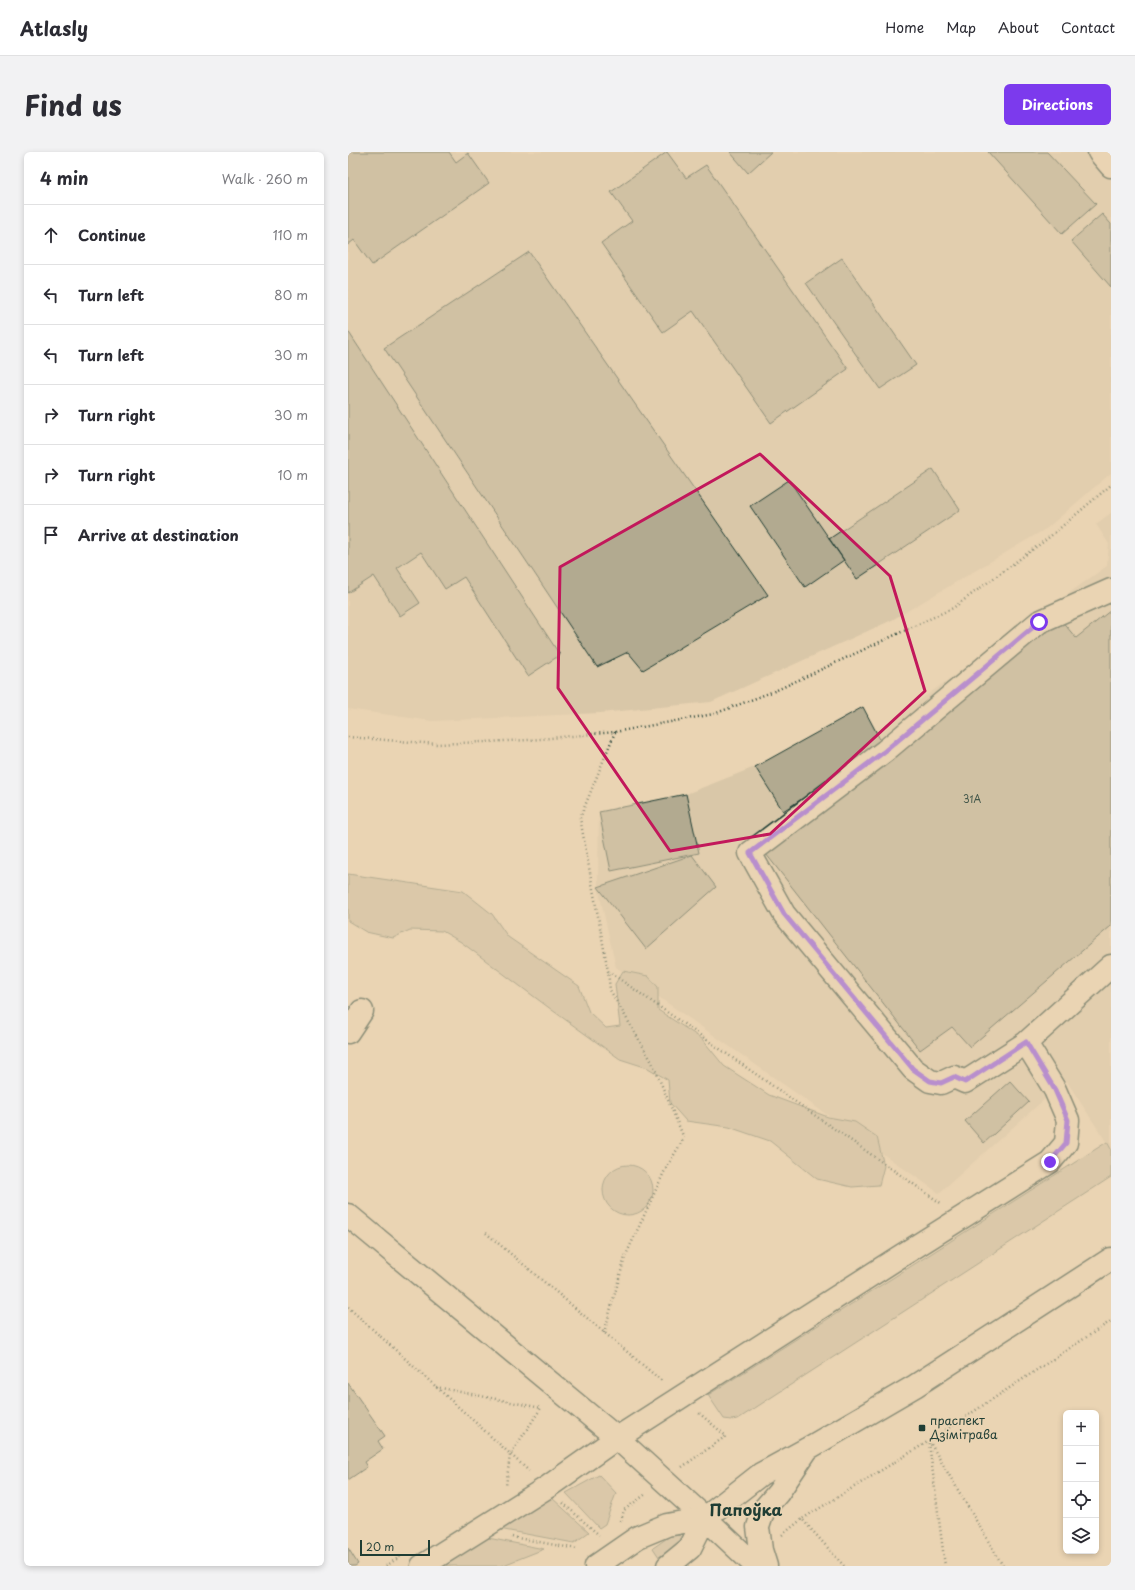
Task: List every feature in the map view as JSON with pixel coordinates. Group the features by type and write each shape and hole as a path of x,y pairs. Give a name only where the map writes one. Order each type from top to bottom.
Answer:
{"main road":[{"path":"1099,152 1111,166"},
{"path":"1111,590 1039,622 885,751 750,853 784,914 913,1069 930,1081 941,1083 954,1077 965,1082 1026,1042 1111,966"},
{"path":"348,1032 362,1011"},
{"path":"422,1566 546,1487 617,1438 1050,1162 1066,1143 1068,1120 1055,1090 1026,1042"},
{"path":"348,1214 617,1438 756,1566"},
{"path":"668,1566 690,1548 705,1518 761,1474 915,1386 1109,1264"},
{"path":"766,1566 758,1527 764,1509 778,1493 807,1449"},
{"path":"596,1566 638,1538 667,1524 705,1518"}],"path":[{"path":"348,737 437,744 529,740 615,732 714,714 777,690 953,608 1047,539 1111,485"},
{"path":"604,1333 625,1256 665,1170 684,1138 652,1062 610,990 608,971 580,818 615,732"},
{"path":"608,971 962,1217"},
{"path":"486,1233 726,1436"},
{"path":"348,1308 599,1535"},
{"path":"777,1538 802,1519 929,1441 1111,1321"},
{"path":"436,1387 541,1408 510,1455 506,1489"},
{"path":"929,1441 945,1566"},
{"path":"929,1441 1003,1566"},
{"path":"802,1519 844,1566"},
{"path":"478,1530 577,1549"}],"highlighted area":[{"path":"760,454 890,576 925,691 770,834 670,851 558,688 560,567"}],"shaded area":[{"path":"348,152 1111,152 1111,473 1047,528 892,620 711,702 600,713 432,721 348,709"},
{"path":"1111,513 1111,1149 1066,1080 939,1193 616,967 598,887 599,812 686,794 755,767 863,707 877,731 1107,566 1109,544 1096,524"},
{"path":"348,874 463,891 492,914 508,937 579,986 589,1012 606,1028 620,1026 615,984 623,971 648,976 658,987 658,1010 702,1039 724,1066 769,1095 828,1117 855,1122 877,1137 884,1166 879,1185 852,1187 817,1179 770,1141 729,1127 686,1121 670,1103 668,1080 648,1068 620,1059 461,942 442,931 410,930 393,938 366,932 348,921"},
{"path":"1107,1142 1111,1149 1111,1177 738,1419 724,1419 708,1395"},
{"path":"633,1165 638,1166 646,1172 652,1180 652,1200 646,1208 638,1214 623,1215 618,1214 610,1208 604,1200 603,1185 604,1180 610,1172 618,1166"},
{"path":"599,1475 616,1493 605,1524 599,1528 566,1493"},
{"path":"551,1497 589,1532 574,1543 499,1529"},
{"path":"673,1534 681,1536 680,1543 659,1557 653,1548"},
{"path":"488,1538 544,1549 501,1566 443,1566"}],"building":[{"path":"348,152 449,152 456,162 468,153 489,183 372,265 354,240 348,245"},
{"path":"667,152 686,178 706,165 848,369 771,423 693,311 663,332 601,243 632,221 611,192"},
{"path":"730,152 771,152 748,173"},
{"path":"988,152 1047,152 1096,204 1062,234"},
{"path":"1102,214 1111,224 1111,287 1071,241"},
{"path":"529,252 768,595 643,670 628,652 597,667 384,348"},
{"path":"842,258 916,365 880,389 806,283"},
{"path":"348,331 560,655 528,676 464,577 445,589 421,552 397,568 420,603 400,616 374,576 348,593"},
{"path":"933,469 960,510 857,579 829,539"},
{"path":"789,480 844,560 805,587 750,506"},
{"path":"1111,610 1111,926 970,1047 952,1027 920,1050 766,854 899,745 1061,620 1076,638"},
{"path":"863,707 884,747 783,811 755,767"},
{"path":"686,794 699,853 611,871 599,812"},
{"path":"692,855 716,887 646,949 598,887"},
{"path":"1010,1081 1029,1102 984,1143 965,1121"},
{"path":"348,1383 385,1436 378,1441 383,1449 364,1462 367,1467 348,1480"},
{"path":"348,1548 358,1564 355,1566 348,1566"}],"place":[{"name":"праспект Дзімітрава","path":"922,1428"}],"district":[{"name":"Папоўка","path":"746,1510"}],"route":[{"path":"1039,622 885,751 750,853 784,914 913,1069 930,1081 941,1083 954,1077 965,1082 1026,1042 1055,1090 1068,1120 1066,1143 1050,1162"}]}
